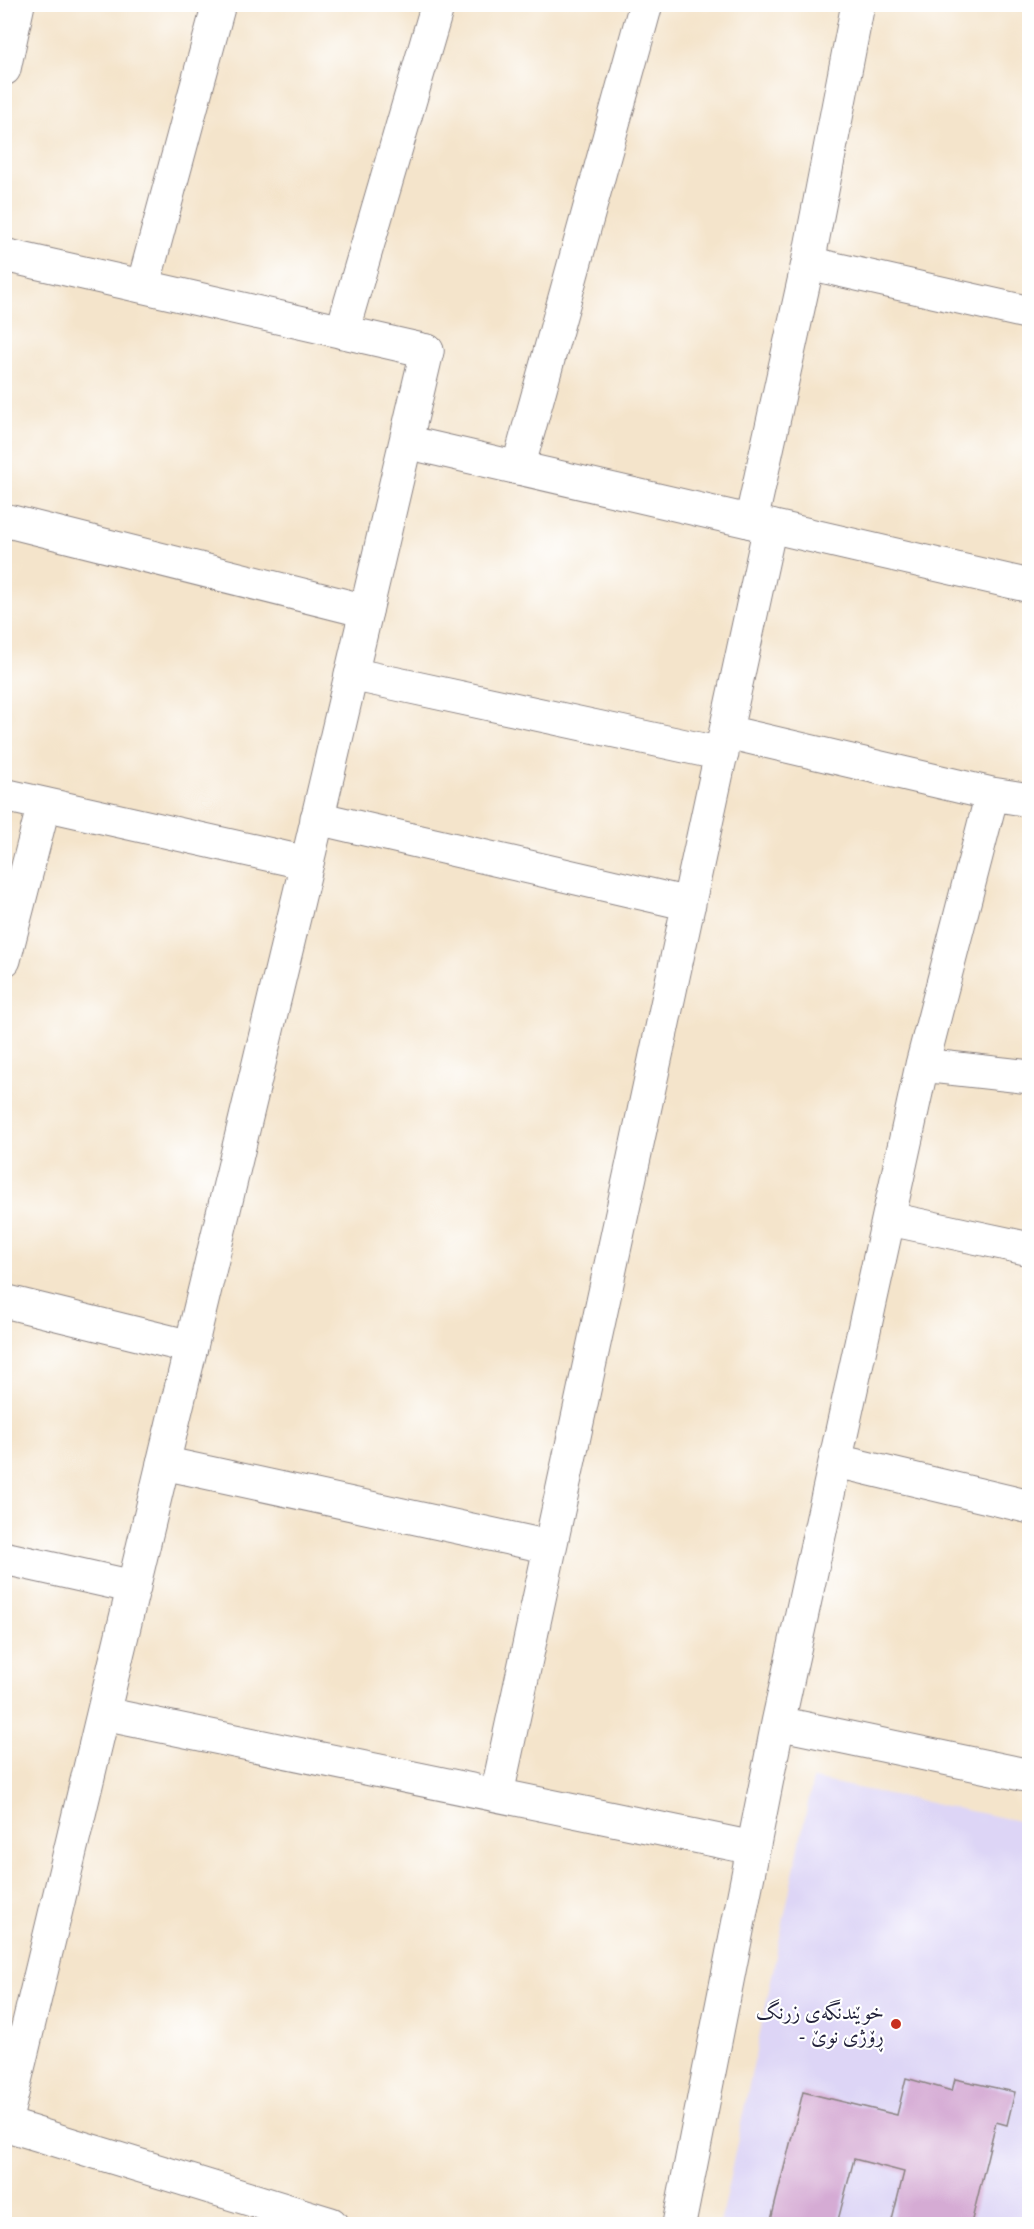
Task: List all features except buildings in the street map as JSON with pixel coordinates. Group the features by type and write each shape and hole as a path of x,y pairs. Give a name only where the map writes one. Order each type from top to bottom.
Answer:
{"street":[{"path":"4,69 8,36 18,4"},
{"path":"143,286 219,4"},
{"path":"342,332 438,4"},
{"path":"518,468 646,4"},
{"path":"497,1794 725,743 761,524 858,4"},
{"path":"4,255 427,351 5,2125 331,2224"},
{"path":"808,263 1029,313"},
{"path":"406,442 1029,586"},
{"path":"4,520 366,611"},
{"path":"351,674 1029,800"},
{"path":"679,2224 778,1723 922,1065 992,794"},
{"path":"4,795 307,863"},
{"path":"4,960 44,804"},
{"path":"317,818 689,904"},
{"path":"922,1065 1029,1077"},
{"path":"890,1219 1029,1249"},
{"path":"4,1301 191,1347"},
{"path":"837,1461 1029,1508"},
{"path":"164,1463 550,1547"},
{"path":"4,1558 134,1587"},
{"path":"104,1714 753,1848"},
{"path":"778,1723 1029,1776"}],"shaded area":[{"name":"خوێندنگەی زرنگ - ڕۆژی نوێ","path":"813,1779 1029,1823 1029,2224 720,2224"}],"place":[{"name":"خوێندنگەی زرنگ - ڕۆژی نوێ","path":"896,2024"}]}
